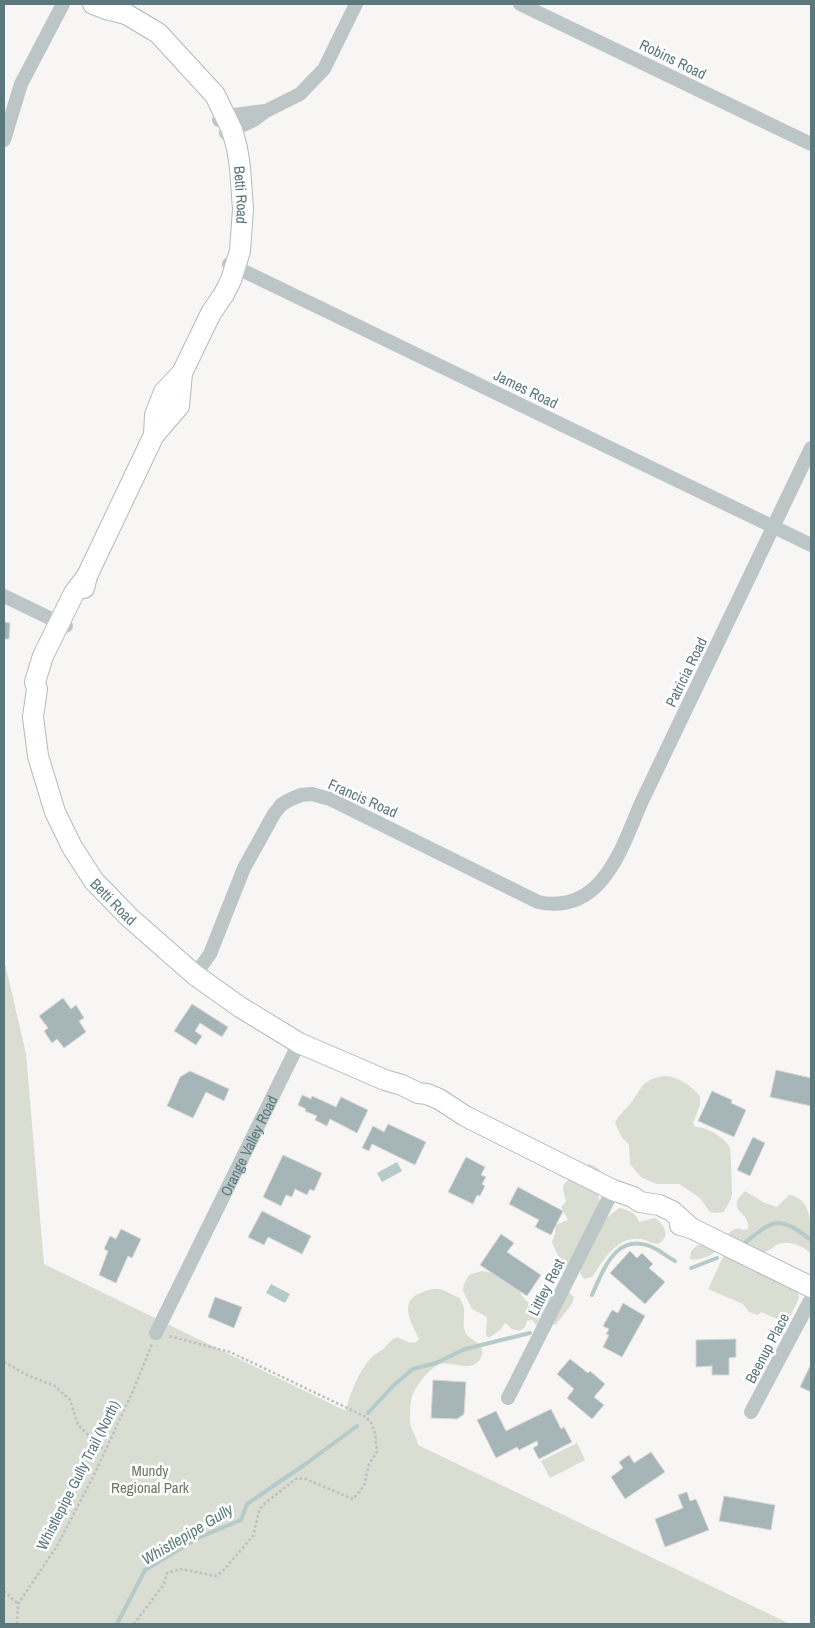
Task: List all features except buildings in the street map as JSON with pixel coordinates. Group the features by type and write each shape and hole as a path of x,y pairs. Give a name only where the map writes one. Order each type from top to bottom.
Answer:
{"street":[{"path":"4,140 21,84 63,4"},
{"name":"Betti Road","path":"93,4 106,10 120,9 158,33 202,80 208,100 225,125 230,150 235,212 230,265 211,313 182,373 164,392 155,415 154,434 87,576 81,598 63,625 37,689 33,717 38,756 54,812 72,847 94,881 130,918 195,975 240,1008 299,1042"},
{"path":"225,125 266,111 300,94 324,70 356,4"},
{"name":"Robins Road","path":"520,4 811,144"},
{"name":"James Road","path":"230,265 811,545"},
{"name":"Patricia Road","path":"577,899 593,890 602,882 611,868 811,448"},
{"path":"4,596 63,625"},
{"name":"Francis Road","path":"195,975 210,954 244,868 268,824 281,805 301,795 312,794 330,799 538,902 558,904 577,899"},
{"path":"299,1042 385,1080 403,1095 466,1116 618,1192 643,1211 660,1214 679,1225 691,1228 811,1287"},
{"name":"Orange Valley Road","path":"156,1332 299,1042"},
{"name":"Littley Rest","path":"508,1398 618,1192"},
{"name":"Beenup Place","path":"751,1412 811,1299"}],"path":[{"path":"134,1624 164,1584 167,1573 181,1569 216,1576 222,1572 253,1536 259,1511 263,1505 298,1478 306,1479 348,1498 353,1499 358,1496 366,1483 369,1464 377,1452 375,1433 372,1424 366,1417 230,1352 156,1332"},
{"name":"Whistlepipe Gully Trail (North)","path":"18,1604 57,1546 133,1391 156,1332"},
{"path":"4,1362 27,1375 54,1386 60,1391 70,1400 78,1425 105,1451"},
{"path":"4,1591 18,1604 17,1624"}],"green space":[{"name":"Mundy Regional Park","path":"4,959 26,1054 44,1264 346,1411 356,1382 363,1368 372,1357 397,1337 410,1343 416,1342 419,1339 408,1312 410,1301 415,1296 436,1289 460,1298 464,1308 465,1332 480,1345 482,1355 479,1361 469,1366 441,1364 432,1369 418,1385 412,1396 410,1420 418,1445 790,1624 4,1624"},
{"path":"666,1076 676,1078 685,1083 700,1096 700,1105 693,1123 695,1127 705,1128 715,1133 730,1148 732,1195 724,1212 710,1212 700,1198 679,1184 656,1184 641,1177 630,1164 629,1144 622,1138 615,1123 647,1082 651,1079"},
{"path":"589,1164 596,1167 602,1174 598,1190 600,1202 567,1266 563,1267 552,1242 556,1225 568,1220 561,1207 566,1202 563,1189 564,1184 574,1175 579,1167"},
{"path":"745,1191 765,1203 777,1207 789,1195 803,1203 810,1218 811,1254 804,1248 790,1243 780,1243 762,1253 726,1236 734,1229 748,1229 746,1219 737,1208 739,1198"},
{"path":"619,1208 634,1214 639,1222 655,1218 665,1229 665,1236 658,1244 645,1240 627,1240 613,1249 592,1277 584,1279 580,1273 581,1268 593,1238 604,1220"},
{"path":"698,1245 703,1245 716,1251 704,1258 690,1259 691,1251"},
{"path":"724,1255 797,1290 799,1298 787,1323 761,1312 758,1315 749,1312 743,1304 708,1289"},
{"path":"482,1271 493,1273 518,1286 523,1297 532,1304 541,1306 545,1294 559,1288 567,1290 574,1297 572,1304 556,1324 538,1327 532,1320 527,1321 525,1327 520,1331 512,1329 505,1323 500,1330 489,1338 486,1335 487,1317 472,1309 463,1291 464,1284 469,1275"},
{"path":"577,1443 585,1460 550,1478 541,1461"}],"shaded area":[{"path":"397,1162 402,1171 382,1182 377,1173"},
{"path":"271,1284 290,1294 285,1303 266,1293"}],"waterway":[{"name":"Whistlepipe Gully","path":"741,1246 768,1226 782,1223 800,1231 811,1240"},
{"name":"Whistlepipe Gully","path":"592,1295 608,1262 623,1247 633,1244 644,1244 675,1261"},
{"name":"Whistlepipe Gully","path":"691,1268 717,1258"},
{"path":"368,1413 394,1385 413,1369 436,1363 465,1349 530,1333"},
{"name":"Whistlepipe Gully","path":"117,1624 145,1570 198,1538 241,1520 247,1504 357,1426"}]}
